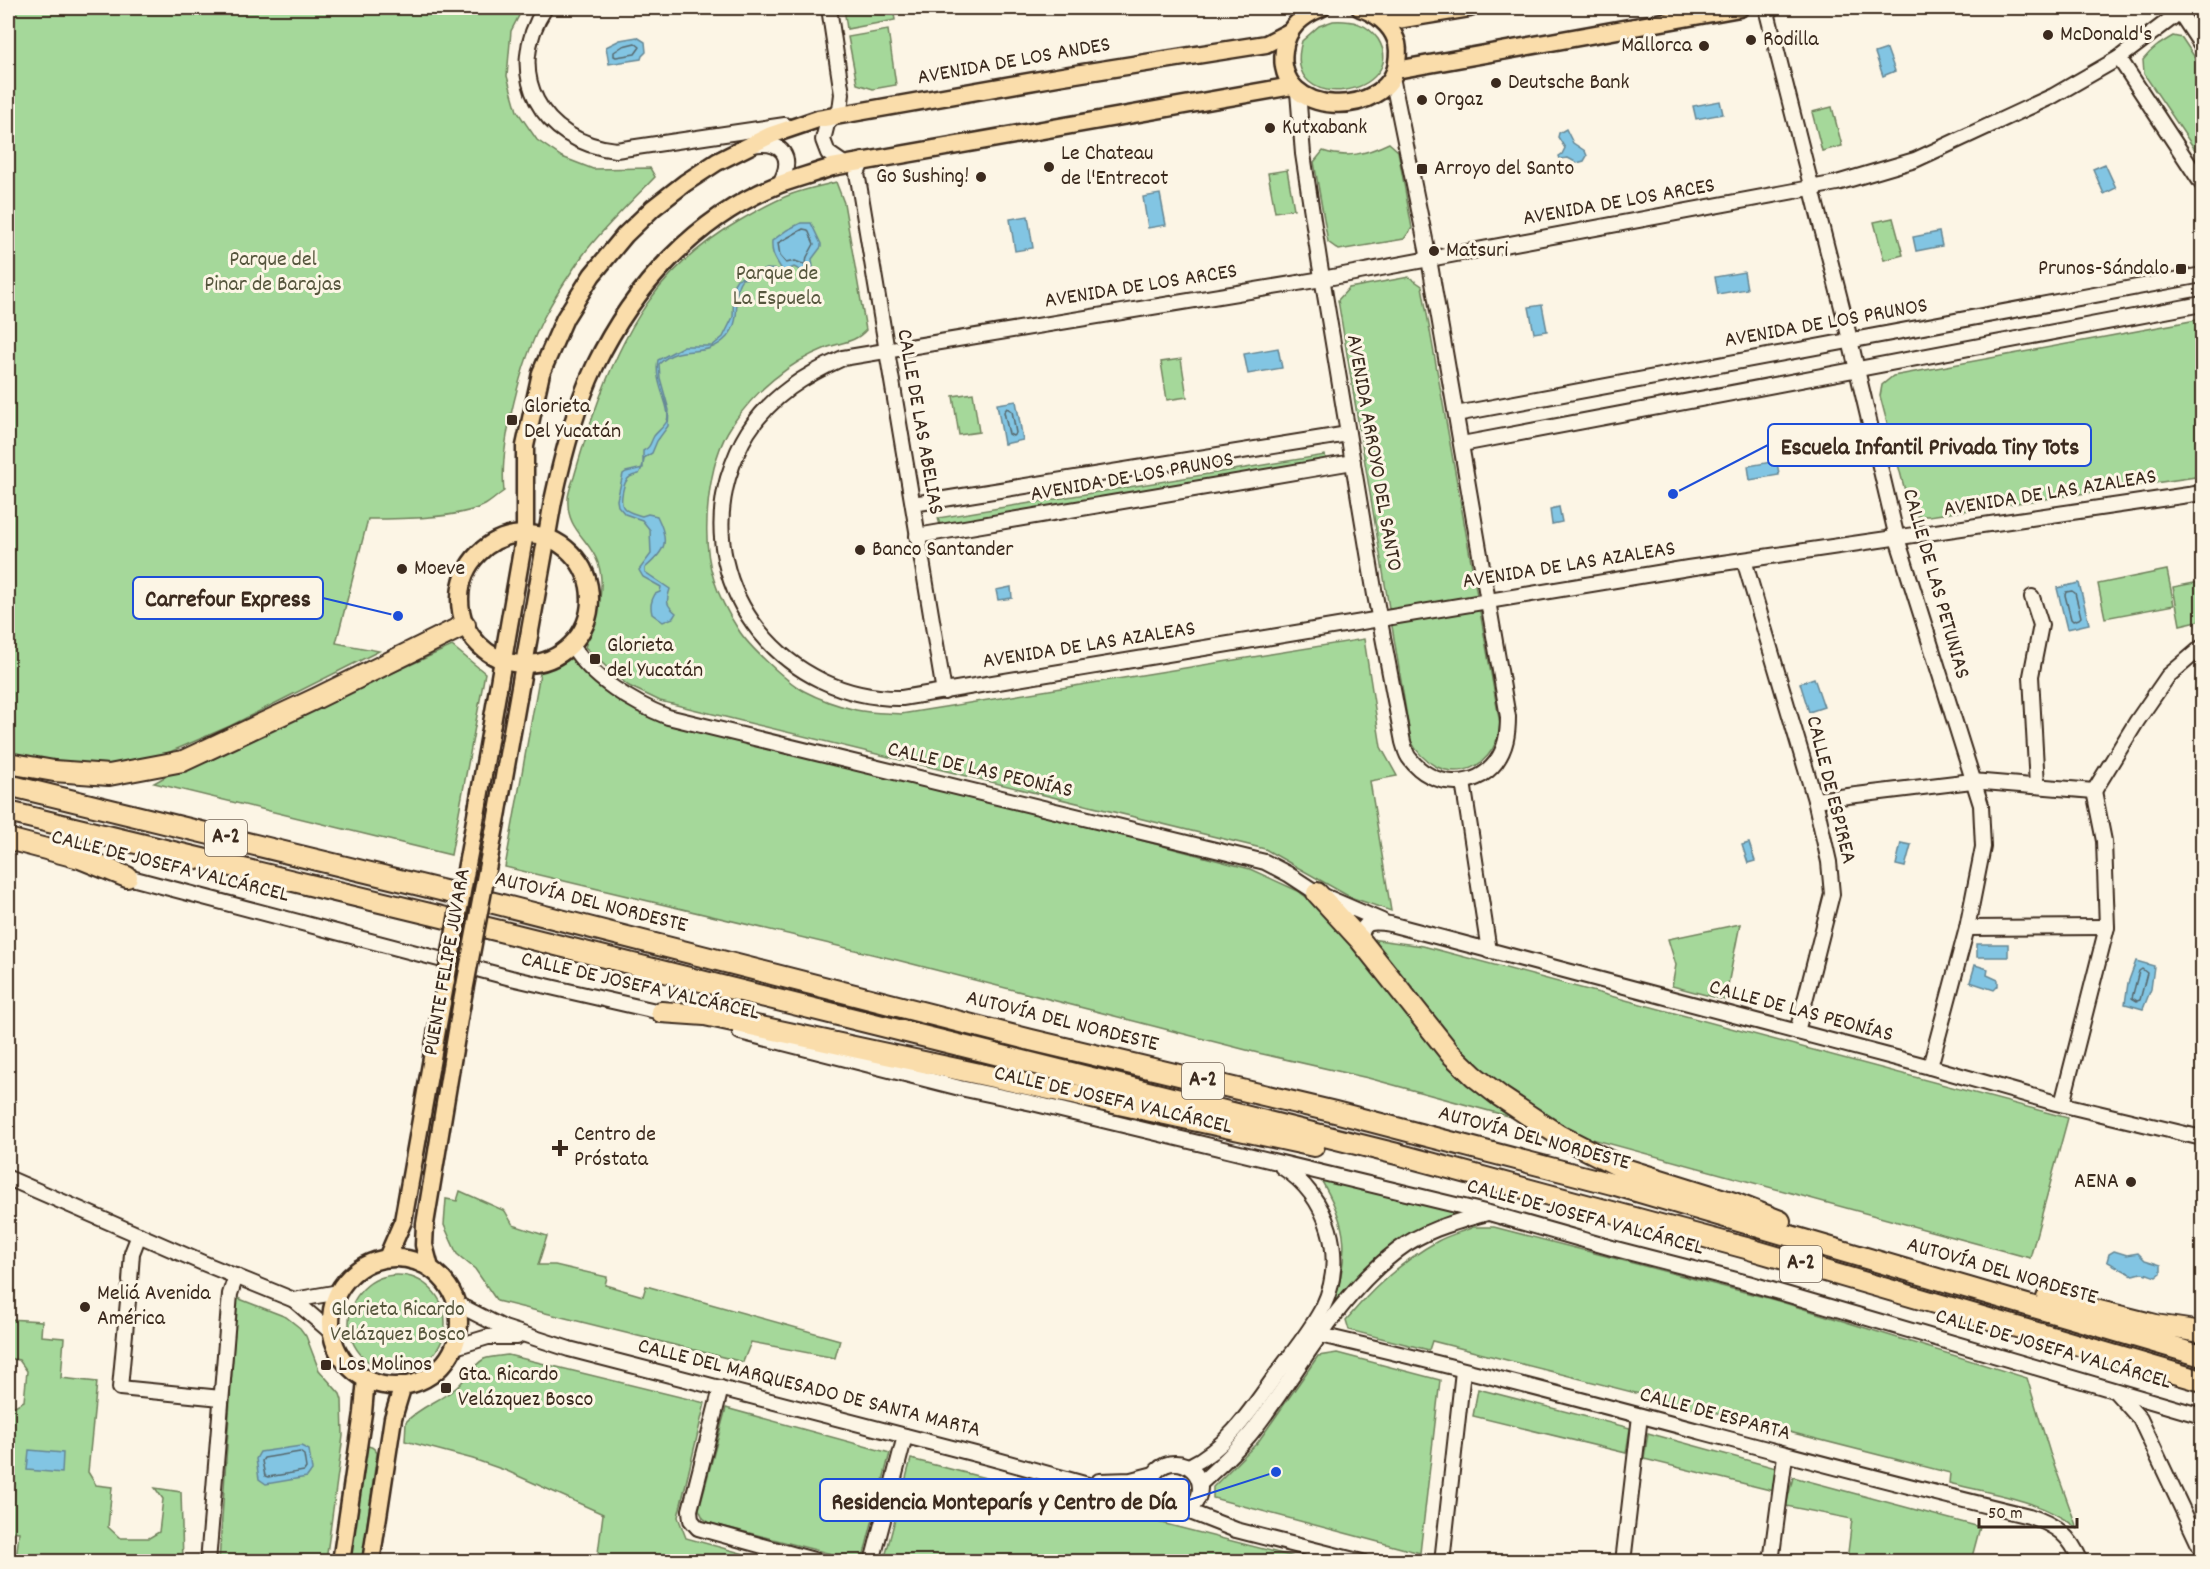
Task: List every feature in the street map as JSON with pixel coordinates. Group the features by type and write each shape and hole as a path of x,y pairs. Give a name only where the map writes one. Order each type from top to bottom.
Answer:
{"highway":[{"path":"8,764 54,771 109,775 183,761 465,625"},
{"name":"AUTOVÍA DEL NORDESTE","path":"8,785 520,909 1031,1040 1335,1112 1612,1184 2202,1356"},
{"name":"A-2","path":"8,812 504,932 1397,1154 1746,1248 2202,1381"},
{"path":"8,839 80,858 127,877"},
{"path":"1317,893 1360,941 1450,1053 1501,1097 1560,1136 1625,1170 1734,1203 1906,1269"},
{"path":"661,1012 705,1015 1340,1151 1397,1154"},
{"name":"A-2","path":"1940,1279 2060,1300 2155,1325 2202,1332"}],"main road":[{"path":"1321,8 1304,12 1289,32 1283,54 1287,75 1295,89 1314,101 1339,104 1358,101 1375,93 1394,73 1398,44 1393,31 1375,14 1360,8"},
{"path":"1384,22 1470,8"},
{"path":"1394,73 1740,8"},
{"name":"AVENIDA DE LOS ANDES","path":"525,533 525,446 530,419 541,374 565,318 592,275 625,235 653,208 717,162 750,145 802,124 837,114 1266,44 1289,32"},
{"path":"525,664 564,450 594,367 623,314 659,270 687,242 722,216 779,185 844,164 1295,89"},
{"path":"502,660 525,533"},
{"path":"525,533 548,537 567,548 581,564 590,584 591,606 585,627 572,645 550,659 525,664 502,660 480,646 465,625 460,610 459,594 463,578 470,562 481,549 495,540 525,533"},
{"name":"PUENTE FELIPE JUVARA","path":"387,1258 403,1221 502,660"},
{"name":"PUENTE FELIPE JUVARA","path":"430,1268 424,1245 425,1224 525,664"},
{"path":"387,1258 416,1262 430,1268 443,1280 457,1304 459,1331 454,1347 442,1366 423,1380 404,1385 384,1385 366,1378 354,1370 341,1356 332,1333 331,1319 339,1292 359,1269 387,1258"},
{"path":"341,1562 366,1378"},
{"path":"371,1562 393,1418 404,1385"}],"street":[{"path":"545,8 532,33 528,51 531,86 548,118 565,134 582,143 616,150 724,133 802,124"},
{"path":"829,8 843,94 837,114 827,124 823,140 828,153 844,164"},
{"name":"CALLE DE LAS PETUNIAS","path":"1770,8 1768,16 1850,340 1897,538 1981,805 1983,847 1967,928 1930,1068"},
{"path":"2177,9 2202,46"},
{"name":"AVENIDA DE LOS ARCES","path":"944,692 903,698 882,698 843,690 803,671 774,648 761,634 743,608 731,581 724,555 721,522 727,483 738,450 760,415 790,387 816,370 843,358 1322,279 1812,188 1915,160 2053,96 2119,58 2172,18 2177,9"},
{"path":"2119,58 2202,184"},
{"path":"1394,73 1462,444 1508,717 1508,735 1502,753 1488,771 1463,782 1489,951"},
{"name":"AVENIDA ARROYO DEL SANTO","path":"1295,89 1322,279 1403,742 1408,758 1420,770 1444,781 1463,782"},
{"path":"750,145 767,144 779,147 786,155 787,166 779,185"},
{"name":"CALLE DE LAS ABELIAS","path":"863,160 857,174 944,692"},
{"name":"AVENIDA DE LOS PRUNOS","path":"1456,414 2202,275"},
{"path":"1462,444 2202,304"},
{"name":"AVENIDA DE LOS PRUNOS","path":"913,504 1348,434"},
{"name":"AVENIDA DE LOS PRUNOS","path":"917,536 1353,462"},
{"name":"AVENIDA DE LAS AZALEAS","path":"944,692 1381,620 1488,600 2202,493"},
{"name":"CALLE DE ESPIREA","path":"1744,560 1815,800 1829,862 1832,894 1797,1032"},
{"path":"2032,597 2041,625 2031,676 2037,786"},
{"name":"CALLE DE LAS PEONÍAS","path":"572,645 586,663 608,682 634,701 668,717 1227,851 1276,867 1317,893 1389,924"},
{"path":"2062,1104 2107,927 2104,841 2094,791 2168,675 2202,647"},
{"path":"1815,800 1972,781 2094,791"},
{"name":"CALLE DE JOSEFA VALCÁRCEL","path":"8,849 127,877 511,978 661,1012 960,1088 1032,1103 1489,1213 1748,1283 2202,1416"},
{"name":"CALLE DE LAS PEONÍAS","path":"1360,941 1366,923 1389,924 2062,1104 2202,1138"},
{"path":"1967,928 2107,927"},
{"path":"1189,1466 1202,1460 1217,1447 1253,1409 1323,1308 1329,1292 1334,1257 1327,1219 1308,1188 1294,1174 1273,1161"},
{"path":"8,1178 294,1300 332,1333"},
{"path":"1221,1524 1204,1507 1200,1490 1197,1474 1189,1466 1179,1462 1170,1463 1154,1474 1151,1496 1160,1508 1168,1512 1185,1510 1192,1506 1200,1490 1255,1428 1320,1335 1370,1275 1399,1249 1435,1229 1489,1213"},
{"path":"139,1235 132,1252 120,1388 221,1398"},
{"path":"208,1562 230,1294 236,1276"},
{"path":"294,1300 339,1292"},
{"name":"CALLE DEL MARQUESADO DE SANTA MARTA","path":"457,1304 485,1320 535,1339 1099,1488 1141,1497 1155,1503"},
{"name":"CALLE DE ESPARTA","path":"1320,1335 2049,1523 2062,1532 2073,1545 2081,1562"},
{"name":"CALLE DEL MARQUESADO DE SANTA MARTA","path":"454,1347 488,1336 535,1339"},
{"path":"1442,1562 1463,1371"},
{"path":"721,1388 690,1510 692,1520 698,1528 821,1562"},
{"path":"2114,1389 2140,1419 2202,1551"},
{"path":"1623,1562 1640,1416"},
{"path":"873,1562 905,1436"},
{"path":"1771,1562 1785,1456"},
{"name":"CALLE DEL MARQUESADO DE SANTA MARTA","path":"1073,1480 1113,1482 1154,1474"},
{"path":"1185,1510 1236,1530 1362,1562"}],"green space":[{"name":"Parque del Pinar de Barajas","path":"8,8 523,8 511,31 507,76 517,111 537,140 562,157 593,169 650,168 655,177 583,255 544,317 520,378 514,402 505,450 504,491 485,505 459,513 444,516 368,519 336,643 379,651 230,726 156,758 85,767 8,754"},
{"path":"844,8 893,8 895,20 847,29"},
{"path":"1333,21 1346,21 1364,26 1378,39 1384,58 1377,74 1363,85 1344,90 1325,90 1309,82 1300,66 1302,41 1319,26"},
{"path":"888,30 896,85 873,89 857,84 848,37"},
{"path":"2173,36 2182,38 2202,68 2202,160 2144,74 2143,60 2153,49"},
{"path":"1832,107 1842,146 1822,151 1812,112"},
{"path":"1389,143 1398,151 1412,228 1404,239 1339,250 1328,242 1314,162 1323,151 1348,155 1372,150"},
{"path":"1287,170 1294,209 1275,212 1268,173"},
{"name":"Parque de La Espuela","path":"836,182 844,203 866,330 852,340 812,354 773,379 732,425 723,441 712,479 707,522 710,563 721,599 743,636 778,672 810,694 856,710 901,714 1364,639 1381,747 1397,776 1370,781 1391,911 1350,897 1265,849 660,701 629,686 585,647 599,606 600,573 594,555 571,519 568,510 568,496 605,385 631,329 665,281 686,259 711,239 778,200 797,192"},
{"path":"1893,218 1903,255 1884,260 1874,222"},
{"path":"1409,277 1422,286 1500,724 1496,742 1488,756 1476,766 1463,770 1449,771 1435,766 1422,756 1411,741 1338,300 1349,288"},
{"path":"2202,319 2202,476 1929,516 1918,516 1909,506 1880,396 1882,385 1893,376"},
{"path":"1181,359 1187,397 1167,400 1161,362"},
{"path":"973,393 979,432 959,435 953,396"},
{"path":"1325,455 1326,459 940,525 938,518"},
{"path":"2167,570 2174,605 2105,618 2098,584"},
{"path":"2200,582 2202,620 2180,625 2173,587"},
{"path":"452,646 485,673 451,855 154,783 179,769"},
{"path":"569,656 635,709 665,723 1034,812 1250,869 1298,891 1370,939 1423,946 2068,1118 2030,1258 1368,1078 1258,1053 897,960 505,867 542,662"},
{"path":"1740,924 1725,1000 1672,986 1676,965 1668,939"},
{"path":"1318,1175 1456,1213 1414,1232 1388,1250 1331,1312 1341,1274 1344,1242 1336,1211"},
{"path":"460,1191 505,1211 513,1225 547,1236 538,1265 555,1265 607,1277 605,1285 643,1296 646,1286 840,1340 835,1358 751,1342 743,1362 497,1301 475,1269 457,1254 444,1225 446,1199 457,1201"},
{"path":"1473,1227 1494,1227 1775,1300 2027,1378 2050,1453 2077,1528 2063,1518 2032,1504 1949,1483 1950,1473 1432,1341 1429,1350 1349,1330 1346,1320 1377,1286 1400,1266 1438,1241"},
{"name":"Glorieta Ricardo Velázquez Bosco","path":"397,1275 415,1279 431,1289 441,1305 445,1323 441,1341 431,1357 415,1367 397,1371 379,1367 363,1357 353,1341 349,1323 353,1305 363,1289 379,1279"},
{"path":"237,1298 286,1317 300,1328 306,1336 319,1370 340,1394 343,1436 326,1561 219,1562"},
{"path":"8,1319 42,1321 41,1336 64,1338 61,1378 97,1382 88,1472 96,1485 112,1487 108,1527 120,1538 149,1538 159,1532 163,1499 155,1488 181,1492 183,1561 16,1561 19,1532 8,1531 8,1407 24,1401 27,1371 19,1360 8,1358"},
{"path":"1337,1353 1440,1380 1420,1553 1213,1498 1213,1487 1258,1442 1318,1356"},
{"path":"508,1355 705,1403 678,1517 686,1538 748,1555 758,1561 597,1561 603,1514 507,1471 473,1459 405,1441 406,1422 412,1416 457,1387 484,1359"},
{"path":"1478,1389 1630,1428 1626,1453 1473,1416"},
{"path":"726,1408 890,1453 864,1554 855,1560 710,1523 703,1518 699,1509"},
{"path":"1648,1433 1776,1468 1774,1491 1644,1459"},
{"path":"364,1446 372,1447 377,1453 362,1561 346,1562"},
{"path":"911,1459 1310,1561 884,1561"},
{"path":"1793,1477 1980,1527 1971,1561 1847,1561 1852,1519 1786,1506"}],"water":[{"path":"637,37 645,42 646,52 641,59 609,64 606,47 620,40"},
{"path":"1887,49 1895,71 1883,76 1875,53"},
{"path":"1720,101 1723,114 1696,119 1693,106"},
{"path":"1566,129 1573,143 1585,151 1587,156 1584,161 1577,163 1568,158 1560,159 1559,156 1565,148 1558,137 1559,133"},
{"path":"2105,164 2116,188 2104,194 2093,169"},
{"path":"1160,194 1166,225 1148,228 1143,197"},
{"path":"1028,216 1033,248 1015,251 1010,219"},
{"path":"801,223 811,223 821,244 812,259 814,275 808,276 794,267 781,273 742,279 737,290 735,322 727,337 710,348 676,353 659,364 660,378 669,410 668,426 657,441 652,453 644,458 643,465 643,451 666,423 668,416 658,377 658,360 684,346 712,346 723,337 733,317 734,284 737,279 767,269 782,270 773,253 772,241"},
{"path":"1939,232 1942,246 1916,251 1913,237"},
{"path":"1744,272 1747,289 1718,294 1715,277"},
{"path":"1542,305 1547,331 1534,333 1529,307"},
{"path":"1278,348 1282,368 1248,374 1244,354"},
{"path":"1016,401 1023,440 1004,444 997,404"},
{"path":"1777,461 1779,475 1750,480 1748,466"},
{"path":"642,468 639,474 628,479 624,487 622,502 624,508 630,512 642,516 648,514 657,516 664,533 664,545 658,556 645,568 645,572 670,589 668,603 676,613 673,618 663,622 652,614 651,608 655,594 660,592 661,587 643,577 639,570 651,554 650,530 642,520 625,514 618,506 617,500 623,474"},
{"path":"1559,507 1562,522 1552,524 1550,509"},
{"path":"2079,583 2089,624 2067,629 2057,588"},
{"path":"1011,587 1012,598 998,600 996,590"},
{"path":"1814,678 1824,707 1809,712 1800,683"},
{"path":"1749,843 1755,861 1748,863 1742,845"},
{"path":"1901,843 1911,845 1905,867 1896,865"},
{"path":"1977,944 2008,944 2008,957 1977,957"},
{"path":"2136,961 2154,966 2151,989 2143,1009 2125,1004 2128,983"},
{"path":"1975,965 1988,969 1987,975 1998,980 1998,986 1994,990 1970,982"},
{"path":"2114,1251 2127,1255 2138,1253 2145,1260 2161,1265 2161,1273 2156,1277 2144,1273 2133,1275 2107,1261 2109,1254"},
{"path":"301,1446 309,1450 312,1470 307,1477 266,1484 259,1479 256,1459 260,1452"},
{"path":"29,1450 63,1453 62,1473 27,1470"}],"place":[{"name":"McDonald's","path":"2048,35"},
{"name":"Rodilla","path":"1751,40"},
{"name":"Mallorca","path":"1704,46"},
{"name":"Deutsche Bank","path":"1496,83"},
{"name":"Orgaz","path":"1422,100"},
{"name":"Kutxabank","path":"1270,128"},
{"name":"Le Chateau de l'Entrecot","path":"1049,167"},
{"name":"Arroyo del Santo","path":"1422,169"},
{"name":"Go Sushing!","path":"981,177"},
{"name":"Matsuri","path":"1434,251"},
{"name":"Prunos-Sándalo","path":"2181,269"},
{"name":"Glorieta Del Yucatán","path":"512,420"},
{"name":"Escuela Infantil Privada Tiny Tots","path":"1673,494"},
{"name":"Banco Santander","path":"860,550"},
{"name":"Moeve","path":"402,569"},
{"name":"Carrefour Express","path":"398,616"},
{"name":"Glorieta del Yucatán","path":"595,659"},
{"name":"Centro de Próstata","path":"560,1148"},
{"name":"AENA","path":"2131,1182"},
{"name":"Meliá Avenida América","path":"85,1307"},
{"name":"Los Molinos","path":"326,1365"},
{"name":"Gta. Ricardo Velázquez Bosco","path":"446,1388"},
{"name":"Residencia Monteparís y Centro de Día","path":"1276,1472"}]}
